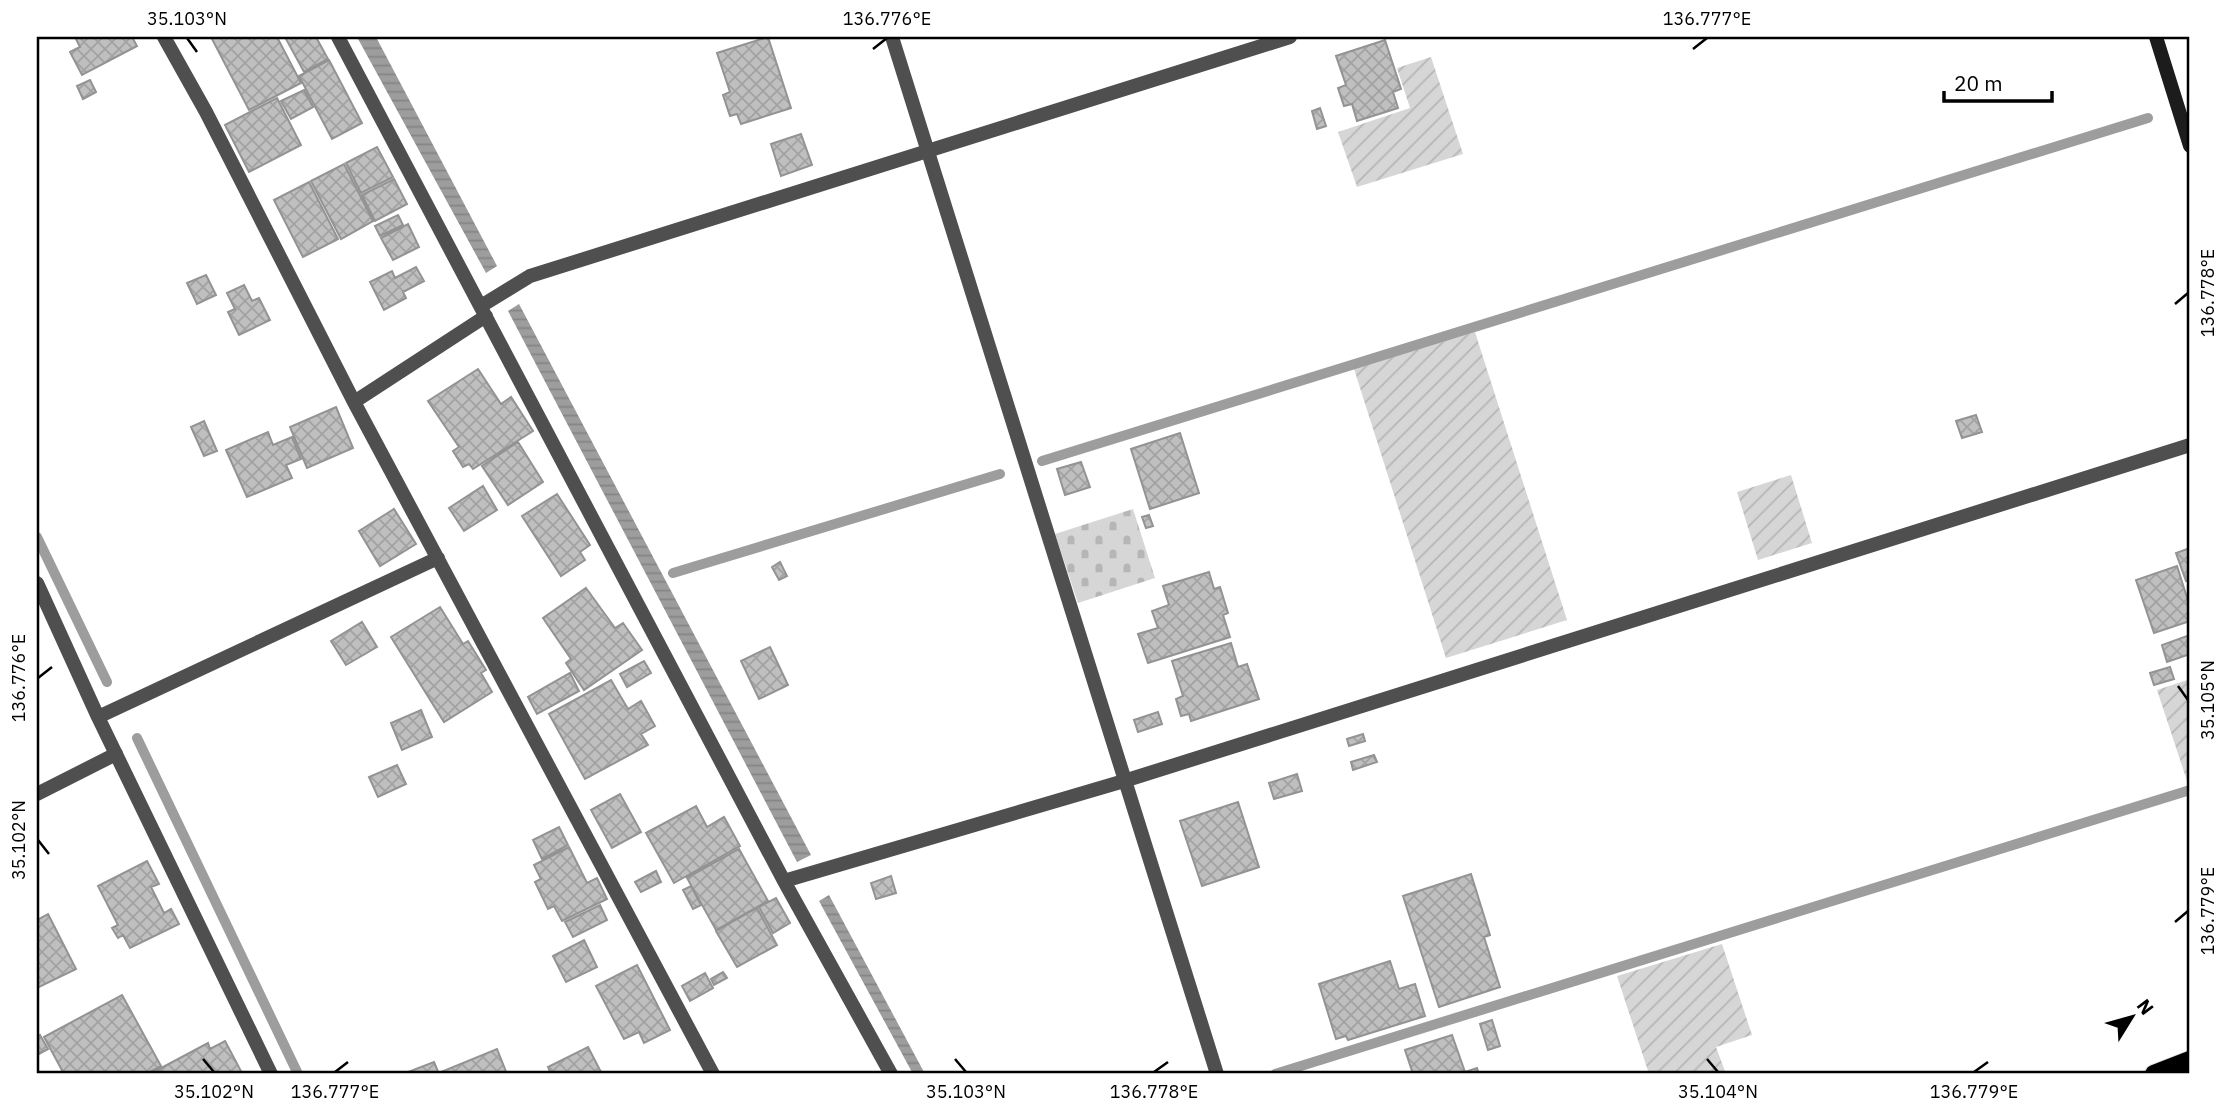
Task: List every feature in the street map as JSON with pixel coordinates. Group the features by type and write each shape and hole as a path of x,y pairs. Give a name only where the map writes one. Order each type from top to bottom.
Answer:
{"main road":[{"path":"2154,1074 2190,1060"}],"street":[{"path":"164,37 212,124 354,402 713,1074"},
{"path":"338,37 784,881 891,1074"},
{"path":"892,37 1217,1074"},
{"path":"354,402 530,276 1290,37"},
{"path":"2156,37 2190,146"},
{"path":"784,881 1124,781 2190,445"},
{"path":"98,717 438,558"},
{"path":"37,583 98,717 271,1074"},
{"path":"37,794 116,754"}],"green space":[{"path":"1431,57 1463,154 1357,187 1338,132 1410,108 1397,68"},
{"path":"1475,332 1567,620 1446,658 1354,369"},
{"path":"1791,475 1812,543 1758,560 1737,492"},
{"path":"1133,509 1155,578 1078,603 1055,534"},
{"path":"2190,679 2190,780 2187,781 2157,690"},
{"path":"1722,944 1752,1035 1716,1047 1726,1074 1649,1074 1617,976"}],"shaded area":[{"path":"357,37 376,37 497,266 486,273"},
{"path":"519,304 811,855 797,862 508,311"},
{"path":"829,895 925,1074 913,1074 819,901"}],"building":[{"path":"75,37 132,37 137,46 82,75 70,52 80,47"},
{"path":"211,37 277,37 301,83 249,110"},
{"path":"285,37 316,37 328,59 304,72"},
{"path":"768,37 791,108 741,124 737,114 730,116 723,95 730,92 717,53"},
{"path":"1385,40 1401,89 1393,92 1398,108 1357,121 1352,104 1344,106 1338,88 1346,85 1336,56"},
{"path":"329,60 362,123 332,139 299,76"},
{"path":"90,80 96,92 83,99 77,86"},
{"path":"304,90 313,107 291,119 281,101"},
{"path":"277,98 301,145 249,172 225,125"},
{"path":"1320,108 1326,126 1317,129 1312,111"},
{"path":"801,134 812,165 781,176 771,144"},
{"path":"377,147 393,177 361,193 346,163"},
{"path":"344,164 373,221 341,239 311,181"},
{"path":"394,179 407,204 375,221 362,195"},
{"path":"309,182 338,239 303,257 274,200"},
{"path":"398,215 403,225 380,236 375,226"},
{"path":"408,224 419,247 393,260 381,238"},
{"path":"416,267 424,281 403,292 406,298 384,310 370,282 392,271 395,278"},
{"path":"206,275 216,295 197,304 187,283"},
{"path":"244,285 252,301 259,298 270,320 239,335 228,312 235,309 227,293"},
{"path":"478,369 501,404 511,397 533,431 473,469 469,464 463,467 453,451 459,447 428,401"},
{"path":"336,407 353,448 307,468 290,427"},
{"path":"1976,415 1982,432 1962,438 1956,421"},
{"path":"204,421 217,451 204,456 191,427"},
{"path":"268,432 273,445 292,437 301,459 286,465 292,478 247,497 226,450"},
{"path":"1180,433 1199,493 1150,509 1131,449"},
{"path":"518,442 543,482 508,505 482,466"},
{"path":"1081,462 1090,487 1065,495 1057,469"},
{"path":"483,486 497,510 464,531 449,508"},
{"path":"557,494 590,545 580,552 585,560 561,576 522,516"},
{"path":"394,509 416,544 380,566 359,531"},
{"path":"1149,515 1153,526 1146,528 1142,517"},
{"path":"2190,548 2190,580 2186,581 2176,553"},
{"path":"780,562 787,576 779,580 772,567"},
{"path":"2177,566 2190,607 2190,621 2154,633 2136,580"},
{"path":"1209,572 1214,589 1220,587 1228,613 1223,615 1230,637 1148,663 1138,634 1158,628 1152,611 1169,605 1163,586"},
{"path":"586,588 615,628 623,623 642,650 584,690 566,663 571,659 543,618"},
{"path":"440,607 463,644 468,641 486,670 481,673 492,692 444,722 391,637"},
{"path":"362,622 377,647 346,665 331,641"},
{"path":"2190,635 2190,654 2167,662 2162,645"},
{"path":"1231,643 1238,667 1247,664 1259,699 1191,721 1189,714 1181,716 1176,699 1183,696 1172,661"},
{"path":"770,647 788,685 759,699 741,661"},
{"path":"644,661 651,673 627,687 620,674"},
{"path":"2170,667 2174,679 2154,685 2150,673"},
{"path":"570,673 579,691 537,714 528,697"},
{"path":"611,680 628,709 641,701 655,726 641,734 648,745 585,779 549,714"},
{"path":"421,710 432,737 402,750 391,723"},
{"path":"1158,712 1162,724 1138,732 1134,720"},
{"path":"1363,734 1365,741 1349,746 1347,739"},
{"path":"1374,755 1377,762 1353,770 1351,762"},
{"path":"397,765 406,784 378,797 369,777"},
{"path":"1297,774 1302,791 1274,799 1269,783"},
{"path":"620,794 641,832 612,848 591,810"},
{"path":"1238,802 1259,867 1202,886 1180,821"},
{"path":"696,806 707,827 724,817 740,846 674,883 646,833"},
{"path":"559,827 568,845 542,859 533,840"},
{"path":"569,847 587,883 597,878 607,899 562,921 554,906 548,909 535,882 541,879 534,865"},
{"path":"739,849 768,901 716,930 687,878"},
{"path":"147,861 159,884 151,887 164,913 171,909 179,924 130,948 123,935 118,938 112,928 118,925 98,886"},
{"path":"656,871 661,882 641,892 635,882"},
{"path":"1471,874 1490,935 1484,937 1500,987 1439,1007 1403,896"},
{"path":"891,876 896,893 876,899 871,883"},
{"path":"691,886 701,905 693,909 683,890"},
{"path":"776,898 790,923 773,933 759,907"},
{"path":"600,905 607,920 573,937 565,922"},
{"path":"757,908 777,945 737,967 716,931"},
{"path":"48,914 76,969 37,988 37,920"},
{"path":"584,940 597,967 566,982 553,956"},
{"path":"1390,961 1399,989 1415,984 1425,1016 1348,1040 1346,1036 1336,1039 1319,984"},
{"path":"637,965 670,1030 644,1043 639,1032 624,1039 596,986"},
{"path":"723,972 727,978 714,985 711,979"},
{"path":"705,973 713,988 690,1001 682,986"},
{"path":"122,995 161,1066 146,1074 64,1074 44,1037"},
{"path":"1492,1020 1500,1046 1488,1050 1480,1024"},
{"path":"40,1035 48,1049 37,1055 37,1037"},
{"path":"1452,1035 1465,1072 1477,1068 1479,1074 1413,1074 1405,1050"},
{"path":"225,1041 242,1073 150,1074 208,1043 210,1049"},
{"path":"588,1047 602,1074 551,1074 548,1067"},
{"path":"497,1049 507,1074 441,1072"},
{"path":"434,1062 439,1074 403,1074"}],"waterway":[{"path":"1042,461 2148,118"},
{"path":"673,573 1000,474"},
{"path":"37,537 107,682"},
{"path":"137,738 298,1074"},
{"path":"1275,1074 2190,790"}]}
